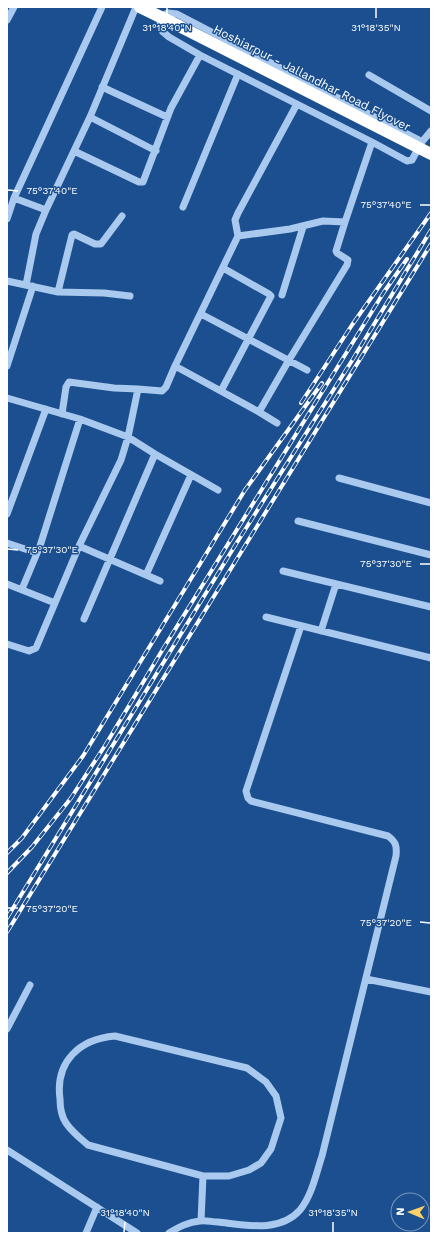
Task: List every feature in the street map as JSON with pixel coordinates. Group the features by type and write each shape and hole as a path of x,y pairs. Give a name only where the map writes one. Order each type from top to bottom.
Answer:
{"highway":[{"name":"Hoshiarpur - Jallandhar Road Flyover","path":"140,7 431,154"}],"street":[{"path":"7,20 14,7"},
{"path":"7,219 14,198 102,7"},
{"path":"7,363 29,286 36,234 90,117 136,7"},
{"path":"422,143 419,140 177,14 168,13 159,16 162,31 166,35 200,55 409,162 412,160 431,131"},
{"path":"74,151 141,182 143,181 156,151 167,117 175,99 200,55"},
{"path":"183,207 238,74"},
{"path":"369,75 431,111"},
{"path":"102,87 167,117"},
{"path":"62,414 66,387 69,382 114,388 159,391 165,390 175,366 238,236 235,220 238,213 297,104"},
{"path":"90,117 156,151"},
{"path":"259,412 347,265 348,260 336,251 372,142"},
{"path":"14,198 46,210"},
{"path":"58,292 72,235 74,234 95,244 101,244 122,216"},
{"path":"238,236 303,227 323,221 345,222"},
{"path":"282,295 303,227"},
{"path":"221,391 271,296 223,268"},
{"path":"7,281 58,292 104,293 130,296"},
{"path":"201,314 308,370"},
{"path":"175,366 277,423"},
{"path":"7,644 29,651 36,648 79,546 121,460 128,436 138,389"},
{"path":"7,398 80,419 128,436 155,454 218,490"},
{"path":"7,514 46,409"},
{"path":"22,589 37,553 80,419"},
{"path":"84,619 155,454"},
{"path":"146,575 191,475"},
{"path":"339,478 431,503"},
{"path":"298,521 431,555"},
{"path":"7,542 37,553"},
{"path":"79,546 160,581"},
{"path":"283,571 431,607"},
{"path":"7,584 55,603"},
{"path":"321,631 336,584"},
{"path":"266,617 431,658"},
{"path":"169,1233 181,1226 202,1221 262,1226 275,1224 293,1216 305,1201 322,1156 396,856 397,847 395,841 388,836 251,801 246,795 246,791 301,626"},
{"path":"366,979 431,992"},
{"path":"7,1029 30,985"},
{"path":"115,1036 247,1068 266,1082 276,1096 281,1118 271,1149 261,1163 249,1170 229,1176 203,1176 88,1145 74,1134 65,1122 60,1105 58,1089 62,1071 74,1051 89,1042 102,1037 115,1036"},
{"path":"7,1150 137,1233"},
{"path":"202,1221 203,1176"},
{"path":"86,1233 97,1207"}],"railway":[{"path":"301,403 352,325 431,213"},
{"path":"7,918 236,544 353,359 431,230"},
{"path":"7,932 431,244"},
{"path":"7,873 32,847 71,798 106,744 163,649 384,292 407,259"},
{"path":"7,853 22,838 83,756 245,490 322,383"}]}
